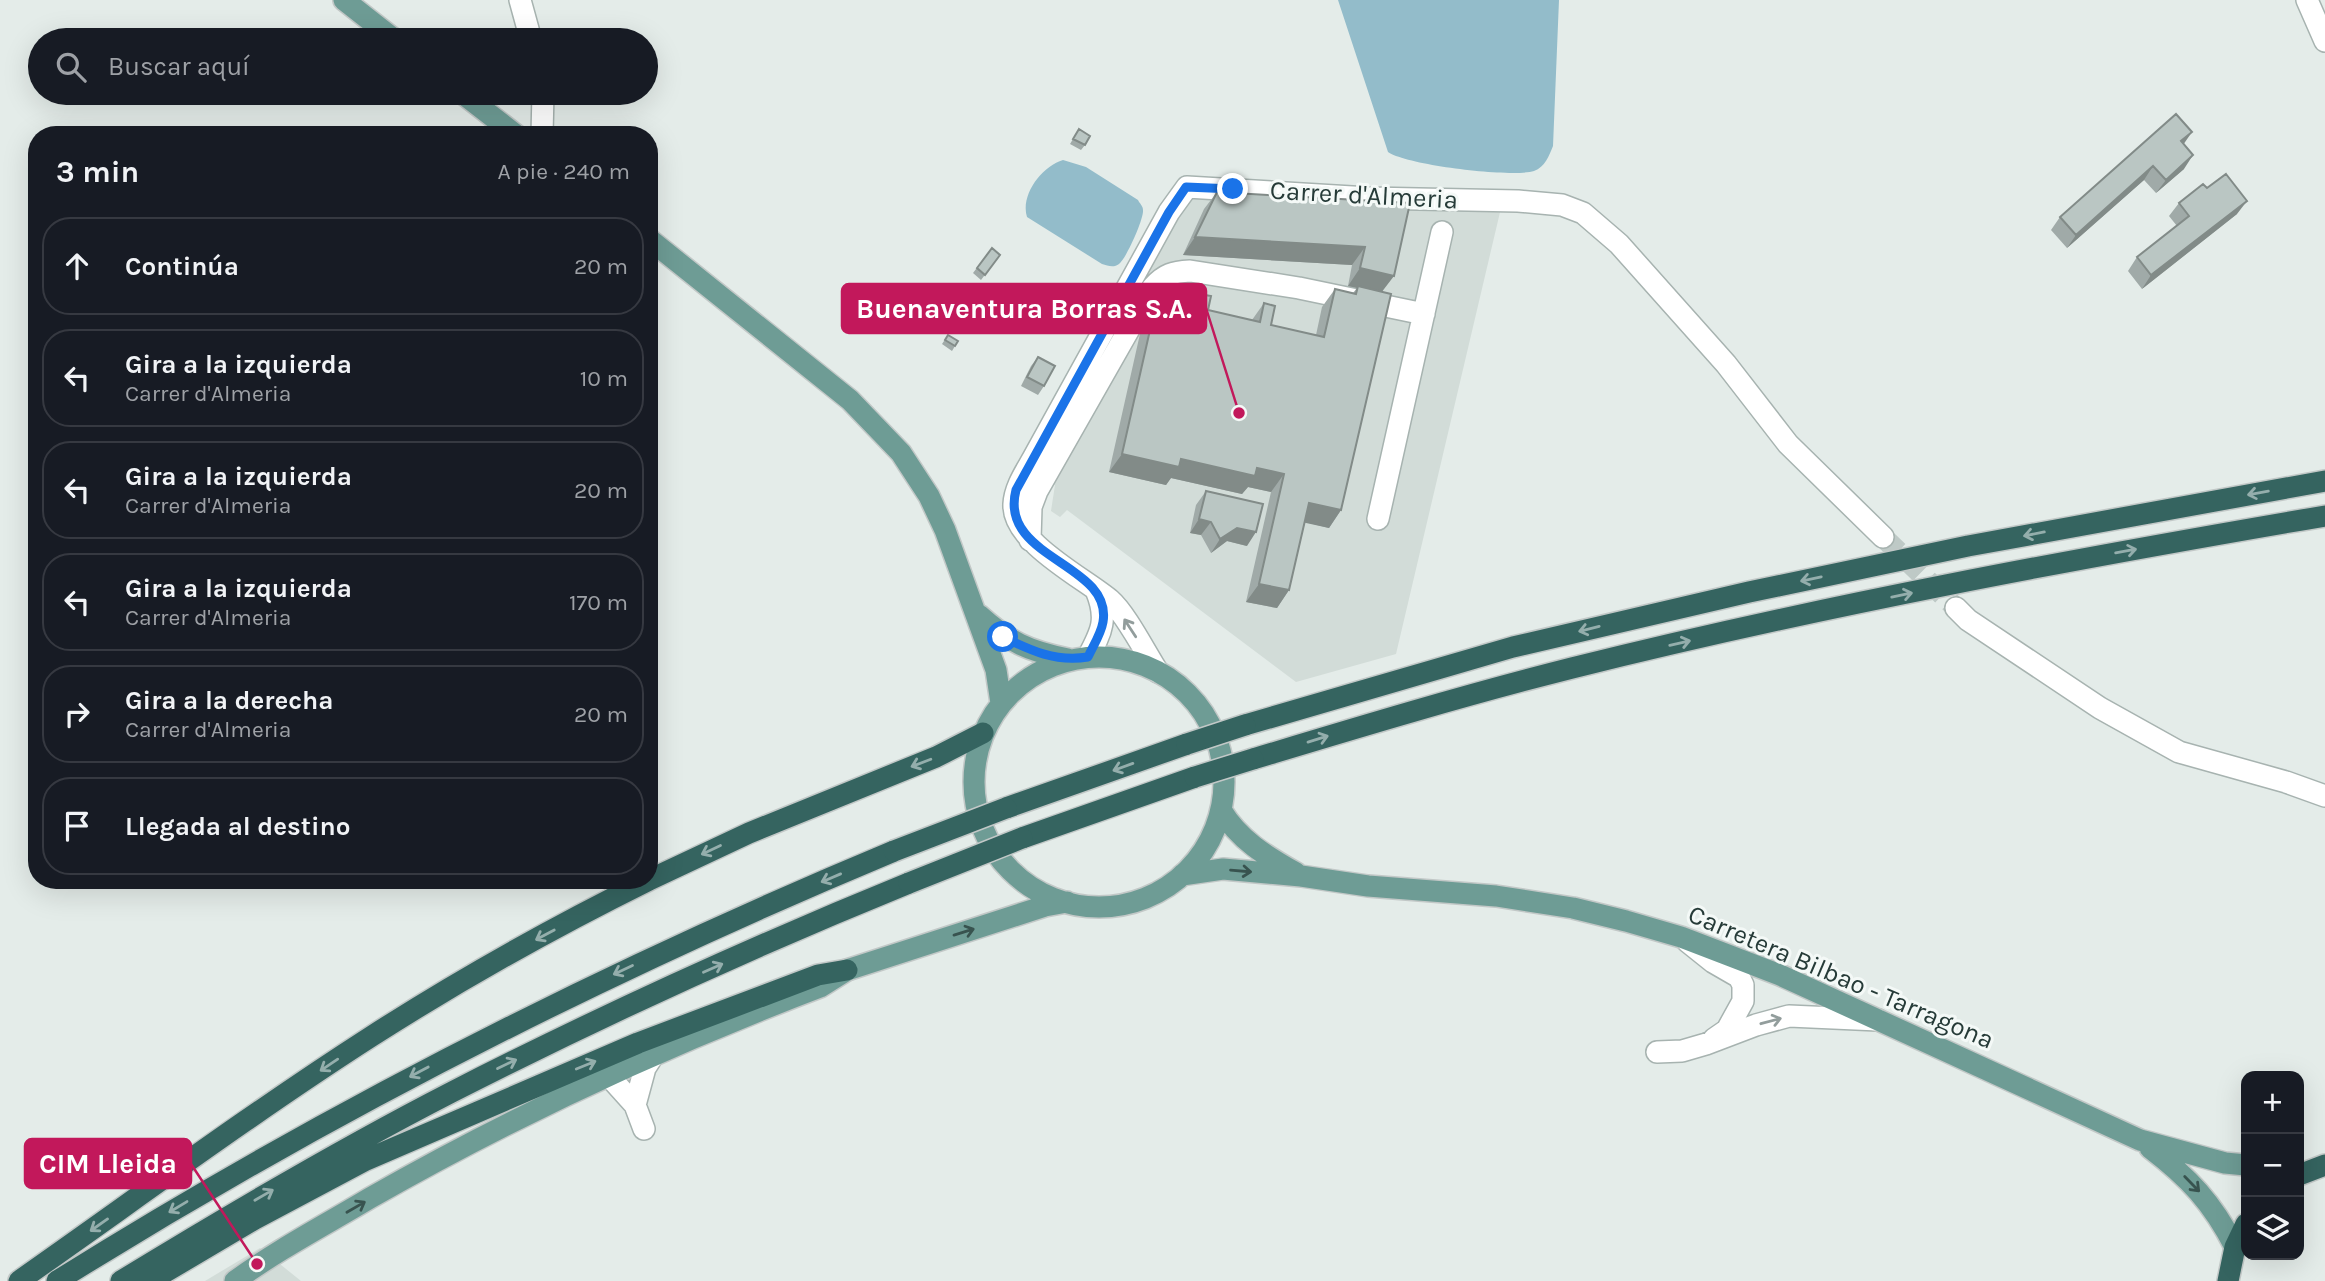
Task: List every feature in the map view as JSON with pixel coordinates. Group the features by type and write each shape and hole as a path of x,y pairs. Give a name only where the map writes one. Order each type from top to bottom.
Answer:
{"highway":[{"path":"57,1281 243,1167 460,1050 681,943 894,851 1187,744 1513,647 1749,592 1982,544 2325,481"},
{"path":"121,1281 290,1180 473,1081 604,1016 909,883 1023,838 1195,777 1460,697 1664,646 1982,578 2325,516"},
{"path":"658,876 749,833 936,757 983,733"},
{"path":"19,1281 371,1037 499,960 632,889"},
{"path":"150,1281 320,1183 435,1129 638,1043 818,975 848,970"},
{"path":"2304,1172 2325,1165"},
{"path":"2228,1281 2235,1247 2241,1234"}],"main road":[{"path":"344,0 380,28"},
{"path":"477,105 504,126"},
{"path":"658,246 829,382 895,445 917,476 938,515 977,613 996,670 1001,703"},
{"path":"977,613 1003,637 1030,650 1079,658 1124,659 1158,671 1187,693 1204,714 1216,738 1224,773 1221,810 1207,845 1182,875 1153,895 1119,905 1102,907 1067,902 1042,893 1020,878 1001,859 986,837 977,812 973,786 976,759 983,733 1001,703 1032,676 1079,658"},
{"path":"1221,810 1229,824 1255,849 1301,876"},
{"name":"Carretera Bilbao - Tarragona","path":"1182,875 1223,869 1301,876 1368,886 1496,896 1626,920 1681,937 1780,975 2140,1140"},
{"path":"235,1281 449,1154 608,1074 820,987 848,970 1045,906 1067,902"},
{"path":"2140,1140 2225,1163 2241,1165"},
{"path":"2140,1140 2179,1170 2207,1199 2235,1247"}],"street":[{"path":"520,0 528,28"},
{"path":"2307,0 2325,41"},
{"path":"542,126 543,105"},
{"name":"Carrer d'Almeria","path":"1158,671 1112,602 1030,540 1014,511 1016,490 1169,212 1186,187 1369,198 1518,201 1562,205 1583,213 1619,244 1717,354 1788,444 1883,537"},
{"path":"1378,519 1442,232"},
{"path":"1030,540 1031,507 1037,491 1153,287 1162,277 1173,272 1190,271 1299,288 1424,314"},
{"path":"1079,658 1103,622 1103,607 1096,590"},
{"path":"1956,608 1968,620 2100,708 2179,752 2286,782 2325,796"},
{"path":"1681,937 1713,962 1739,977 1743,985 1743,1001 1727,1030 1706,1045"},
{"path":"1657,1052 1682,1051 1706,1045 1756,1025 1789,1016 1880,1020"},
{"path":"635,1105 645,1068 654,1054"},
{"path":"608,1074 635,1105 644,1129"}],"shaded area":[{"path":"1192,197 1501,208 1396,654 1296,682 1067,510 1060,517 1051,511 1055,485 1034,474 1180,210"},
{"path":"260,1248 301,1281 205,1281"}],"water":[{"path":"1338,0 1559,0 1553,146 1544,164 1534,171 1504,173 1436,166 1388,152"},
{"path":"1063,160 1086,167 1138,200 1142,206 1141,222 1126,255 1117,265 1102,264 1027,217 1027,200 1035,182 1048,168"}],"building":[{"path":"2176,114 2192,132 2181,141 2193,155 2166,180 2153,166 2076,235 2060,217"},
{"path":"1079,129 1090,136 1085,145 1073,139"},
{"path":"2226,174 2247,201 2151,275 2137,257 2189,216 2179,203 2203,184 2207,188"},
{"path":"1217,192 1410,203 1394,276 1360,268 1365,247 1195,237"},
{"path":"992,248 1000,255 985,275 977,268"},
{"path":"1358,286 1391,294 1341,510 1309,503 1289,590 1259,584 1284,474 1257,468 1255,476 1181,459 1179,467 1122,454 1157,299 1196,307 1199,294 1211,296 1208,310 1260,322 1264,303 1275,306 1271,325 1324,337 1335,289 1356,294"},
{"path":"948,335 958,341 955,346 945,340"},
{"path":"1038,357 1055,366 1044,386 1027,377"},
{"path":"1206,491 1263,504 1256,532 1237,528 1220,539 1211,522 1199,519"}],"tunnel":[{"path":"1883,537 1956,608"}],"place":[{"name":"Buenaventura Borras S.A.","path":"1239,413"},
{"name":"CIM Lleida","path":"257,1264"}],"route":[{"path":"1003,637 1044,654 1070,660 1088,657 1103,622 1103,607 1096,590 1030,540 1014,511 1016,490 1169,212 1186,187 1233,189"}]}
